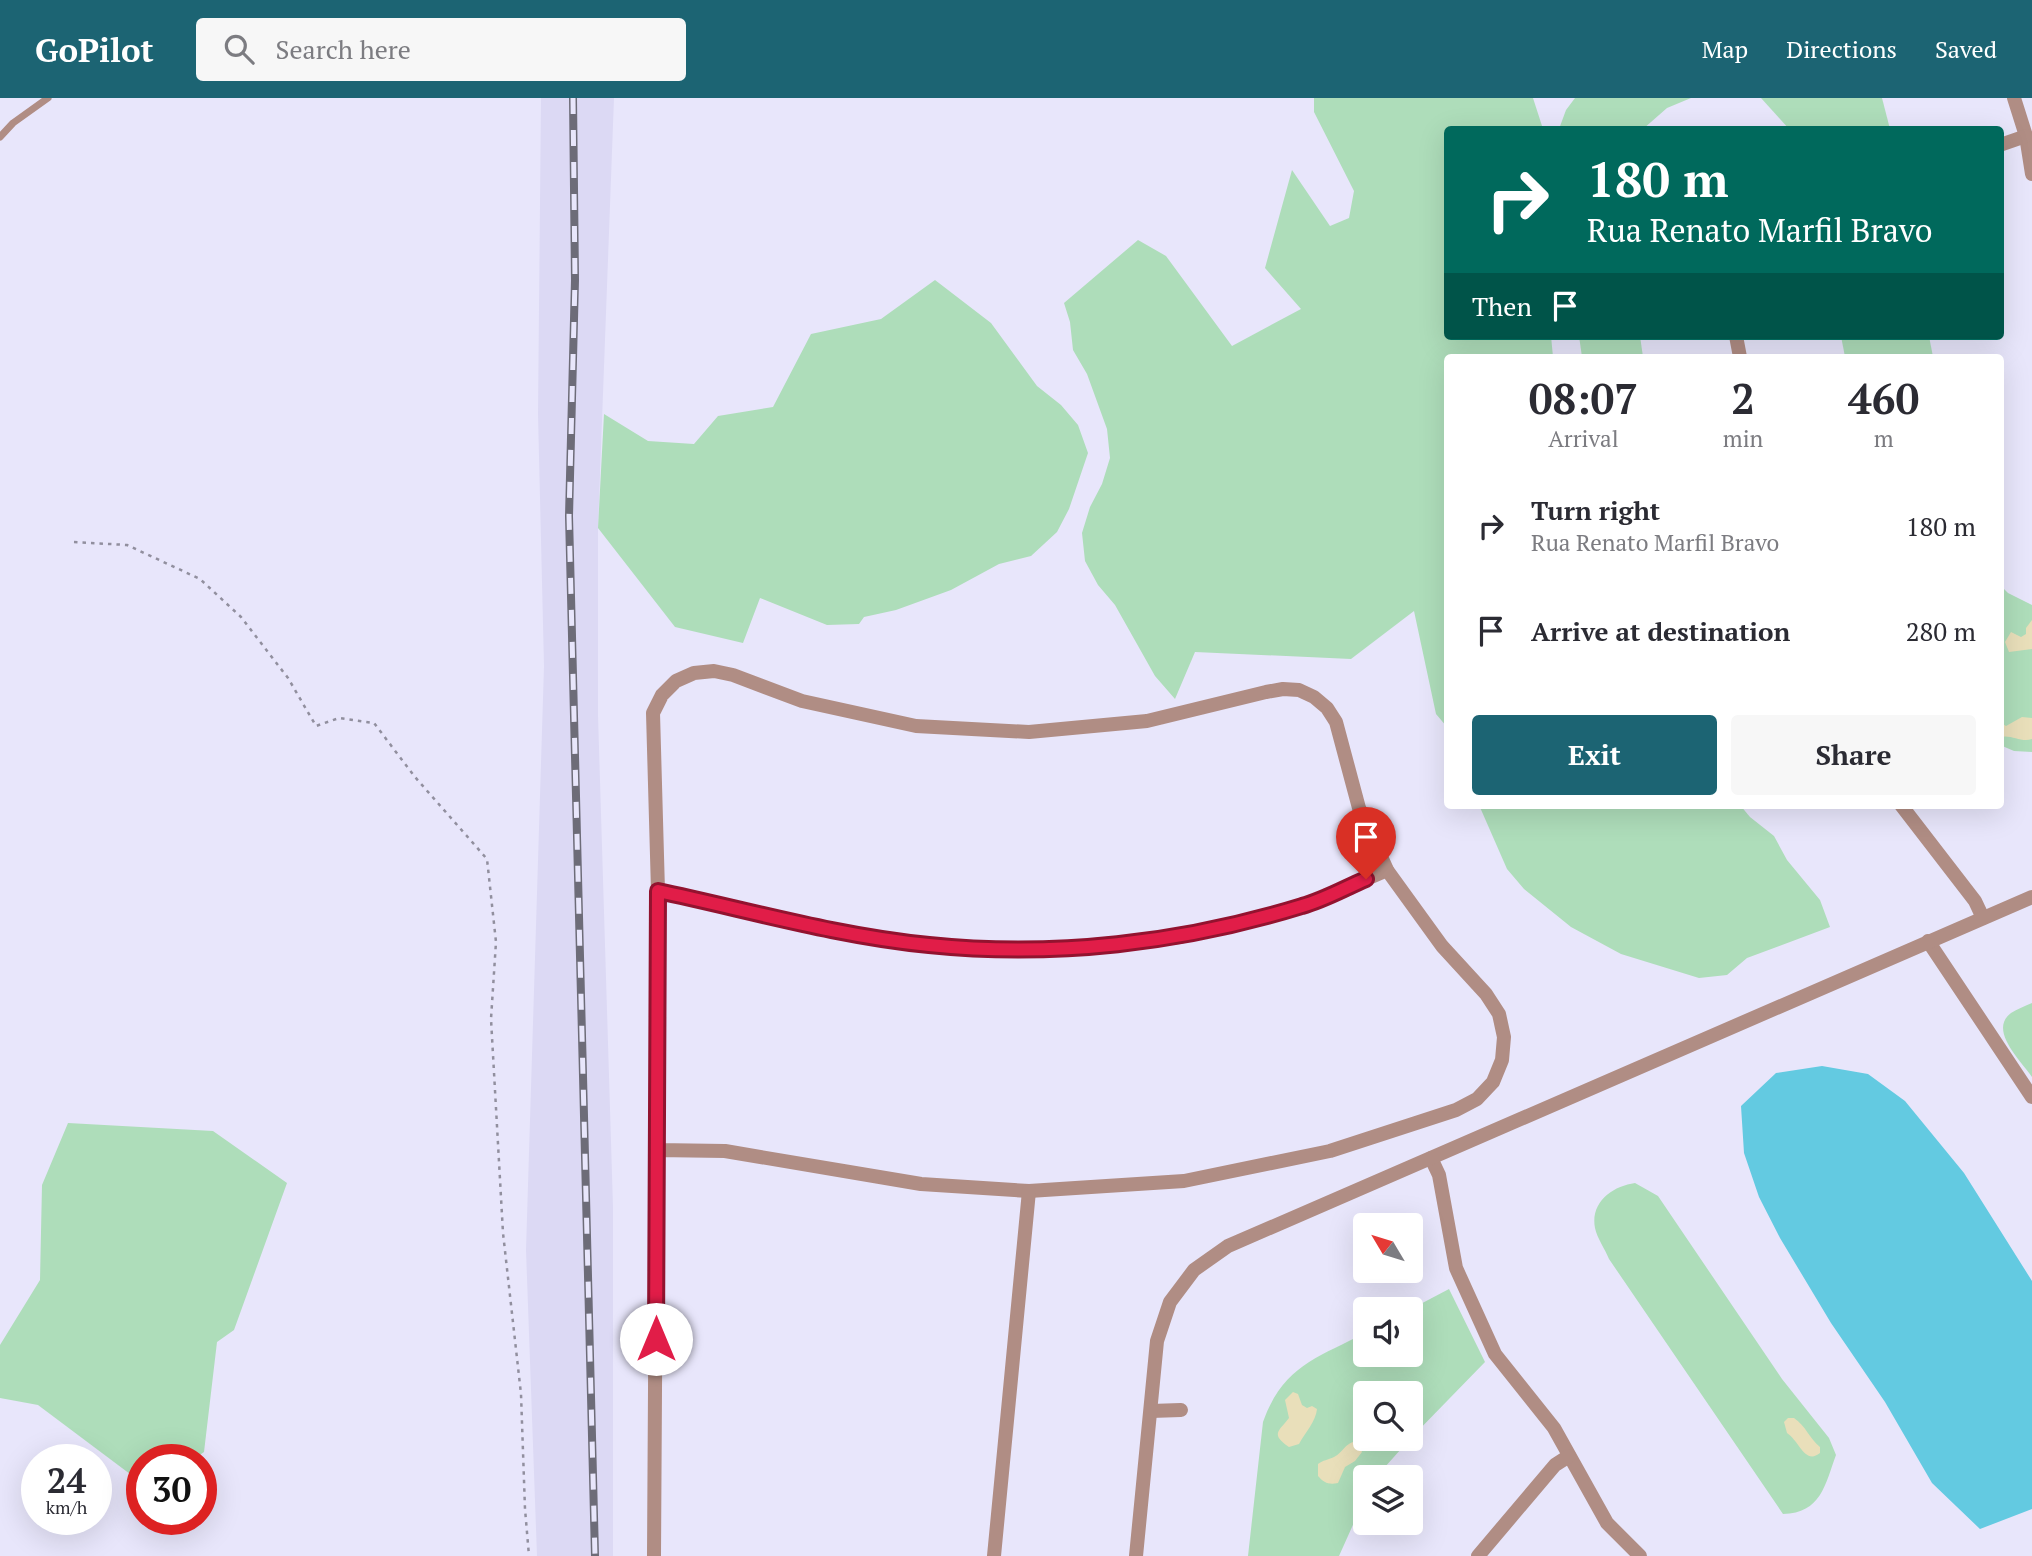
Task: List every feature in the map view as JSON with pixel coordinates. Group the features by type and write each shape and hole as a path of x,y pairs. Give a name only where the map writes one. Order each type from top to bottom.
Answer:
{"street":[{"path":"2014,98 2026,136 2032,174"},
{"path":"2004,144 2026,136"},
{"path":"654,1556 658,891 653,713 662,695 676,681 694,673 714,670 802,701 916,726 1029,732 1147,721 1283,688 1299,690 1314,697 1327,708 1336,722 1359,808 1387,870 1442,946 1486,994 1499,1014 1504,1037 1502,1060 1493,1082 1477,1099 1443,1115 1330,1151 1184,1181 1029,1191 921,1184 725,1150 657,1150"},
{"path":"1904,809 1975,901 1983,918"},
{"path":"658,891 824,929 929,945 1032,951 1180,937 1304,906 1387,870"},
{"path":"1136,1556 1157,1340 1170,1302 1194,1270 1228,1246 2032,897"},
{"path":"1928,941 2032,1097"},
{"path":"1431,1158 1439,1175 1456,1268 1495,1354 1554,1428 1607,1523 1640,1556"},
{"path":"994,1556 1029,1191"},
{"path":"1151,1411 1181,1410"},
{"path":"1478,1556 1555,1465 1569,1456"}],"lane":[{"path":"0,137 13,122 48,98"}],"path":[{"path":"74,542 127,545 200,579 241,617 288,678 316,726 340,718 374,723 415,777 487,859 496,942 491,1019 503,1233 521,1394 529,1556"}],"shaded area":[{"path":"541,98 614,98 598,528 598,715 613,1207 613,1556 537,1556 526,1250 544,666 538,414"}],"green space":[{"path":"1314,98 1533,98 1542,126 1444,126 1444,340 1551,340 1553,354 1444,354 1444,723 1436,714 1414,611 1351,659 1195,652 1175,699 1155,676 1115,605 1098,585 1085,561 1082,533 1110,458 1107,429 1087,374 1073,350 1070,322 1064,303 1138,240 1166,256 1232,346 1301,309 1265,268 1292,170 1330,226 1349,218 1354,191 1314,112"},
{"path":"1575,98 1691,98 1667,108 1646,126 1560,126 1566,110"},
{"path":"1761,98 1882,98 1889,126 1786,126"},
{"path":"935,280 991,323 1037,386 1061,405 1078,425 1088,453 1069,509 1057,532 1031,556 999,564 951,590 896,610 864,617 859,624 827,625 760,598 743,643 675,627 598,528 604,414 648,441 694,444 718,416 773,407 811,334 881,319"},
{"path":"1580,340 1641,340 1643,354 1582,354"},
{"path":"1842,340 1930,340 1932,354 1844,354"},
{"path":"2004,589 2032,605 2032,752 2014,751 2004,747"},
{"path":"1481,809 1743,809 1774,836 1787,860 1820,900 1830,927 1747,958 1727,975 1699,978 1621,954 1571,927 1524,889 1507,869"},
{"path":"2032,1003 2032,1077 2014,1054 2003,1028 2011,1013"},
{"path":"68,1123 213,1131 287,1183 234,1330 217,1342 205,1444 126,1444 126,1471 112,1460 112,1444 90,1444 38,1405 0,1398 0,1345 40,1280 42,1185"},
{"path":"1635,1183 1658,1196 1782,1379 1829,1438 1836,1455 1820,1495 1806,1509 1783,1514 1609,1259 1597,1236 1594,1219 1596,1210 1611,1192"},
{"path":"1449,1289 1485,1362 1423,1426 1423,1381 1353,1381 1353,1451 1399,1451 1387,1465 1353,1465 1353,1525 1339,1556 1248,1556 1263,1422 1281,1388 1291,1376 1317,1357 1353,1339 1353,1367 1423,1367 1423,1303"}],"sand":[{"path":"2032,620 2032,649 2009,652 2005,642 2011,632 2021,637 2026,634 2026,628"},
{"path":"2022,717 2032,718 2032,739 2004,737 2004,725"},
{"path":"1293,1392 1298,1394 1302,1405 1317,1409 1299,1444 1289,1447 1280,1439 1278,1432 1289,1418 1285,1400"},
{"path":"1788,1418 1794,1418 1802,1425 1820,1447 1820,1453 1810,1456 1803,1451 1787,1433 1784,1422"},
{"path":"1353,1442 1353,1451 1362,1452 1355,1461 1345,1467 1338,1483 1325,1482 1318,1476 1318,1464 1337,1455"}],"water":[{"path":"1822,1066 1868,1074 1905,1101 1964,1173 2032,1281 2032,1509 1980,1529 1932,1483 1885,1402 1831,1323 1780,1238 1759,1197 1744,1153 1741,1106 1776,1073"}],"railway":[{"path":"573,98 575,280 569,516 595,1556"}],"route":[{"path":"656,1339 658,891 824,929 929,945 1032,951 1180,937 1304,906 1366,879"}]}
